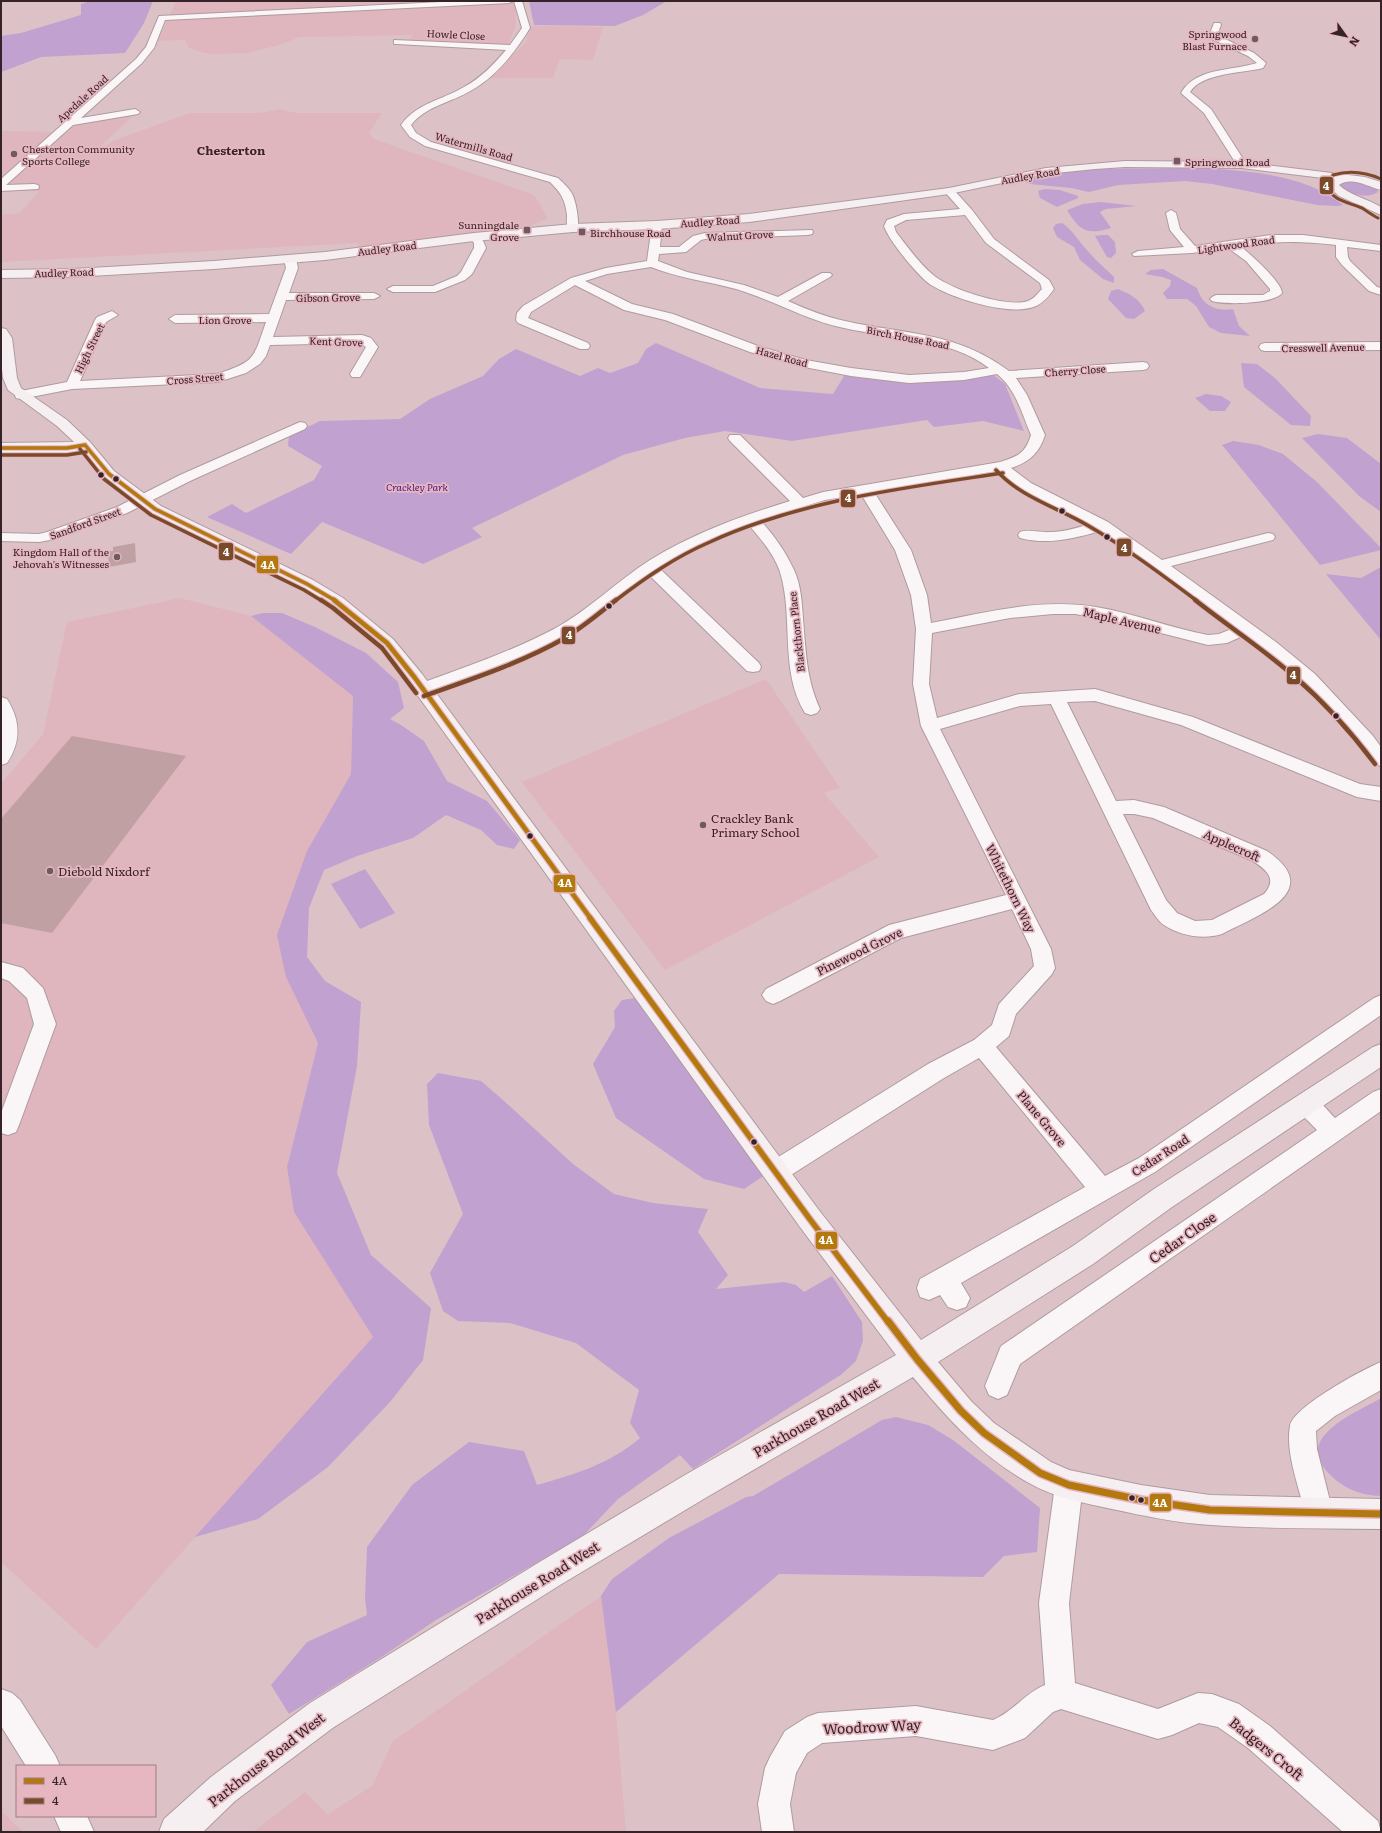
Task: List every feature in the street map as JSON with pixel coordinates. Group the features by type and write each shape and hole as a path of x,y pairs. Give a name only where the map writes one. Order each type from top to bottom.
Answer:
{"street":[{"name":"Apedale Road","path":"1,184 140,61 150,48 162,18 509,1"},
{"name":"Watermills Road","path":"518,1 526,28 513,48 477,84 419,111 410,118 406,125 414,135 428,144 554,180 567,193 572,213 573,228"},
{"path":"1217,26 1213,36 1244,50 1256,57 1262,63 1260,66 1214,74 1190,85 1186,89 1185,93 1208,111 1242,165"},
{"name":"Howle Close","path":"397,42 513,48"},
{"path":"72,122 135,112"},
{"name":"Audley Road","path":"1,274 106,271 290,258 353,253 474,237 573,228 657,225 749,218 949,191 1051,170 1095,166 1125,164 1242,165 1357,179 1381,176"},
{"name":"Audley Road","path":"1272,169 1335,189 1347,195"},
{"path":"1335,189 1332,185 1336,181 1357,179 1381,187"},
{"path":"1,188 34,187"},
{"path":"949,191 968,212 990,241 1039,276 1045,282 1048,288 1038,300 1028,304 1002,304 947,288 928,276 891,232 889,226 891,222 904,217 968,212"},
{"path":"1347,195 1370,198 1381,195"},
{"path":"1347,195 1365,202 1381,212"},
{"path":"1172,212 1175,230 1192,250"},
{"path":"653,257 657,225"},
{"name":"Walnut Grove","path":"584,346 522,320 523,313 527,309 575,280 682,250 697,238 705,236 808,232"},
{"path":"393,289 435,289 461,278 466,274 480,248 479,243 474,237"},
{"name":"Lightwood Road","path":"1152,262 1134,252 1192,250 1249,240 1279,237 1381,248"},
{"path":"1341,243 1342,258 1346,263 1355,270 1373,289 1381,292"},
{"path":"1216,299 1265,298 1276,293 1276,289 1250,259 1230,244"},
{"name":"Birch House Road","path":"422,689 495,663 560,632 588,614 622,586 650,568 706,536 750,518 800,502 865,489 1002,466 1023,460 1029,455 1038,435 1018,390 1003,372 979,356 951,344 936,340 847,326 818,319 779,301 739,287 668,271 653,257"},
{"name":"Cross Street","path":"21,395 72,385 206,379 228,375 242,370 256,361 266,341 292,268 290,258"},
{"path":"779,301 826,274"},
{"name":"Hazel Road","path":"575,280 628,307 669,317 754,349 842,370 909,378 964,376 1003,372"},
{"name":"Gibson Grove","path":"282,297 374,296"},
{"name":"High Street","path":"72,385 101,320 112,316"},
{"name":"Lion Grove","path":"175,319 275,318"},
{"path":"1,332 5,338 7,365 15,390 62,423 85,445 109,474 155,509 307,584 337,602 356,616 386,643 422,689 775,1172 917,1359 961,1411 984,1433 1014,1456 1040,1473 1069,1485 1141,1500 1210,1510 1381,1514"},
{"name":"Kent Grove","path":"266,341 362,339 367,341 372,347 356,374"},
{"name":"Cresswell Avenue","path":"1265,347 1381,346"},
{"name":"Cherry Close","path":"1003,372 1143,366"},
{"name":"Sandford Street","path":"1,537 38,538 50,536 122,510 212,465 300,426"},
{"path":"735,438 800,502"},
{"path":"1,448 67,448 85,445"},
{"path":"1002,466 1008,474 1026,486 1103,525 1270,646 1309,678 1374,739 1381,760"},
{"name":"Whitethorn Way","path":"775,1172 936,1072 982,1046 1001,1030 1007,1010 1045,968 1041,949 1018,900 930,726 921,684 924,629 919,595 903,550 865,489"},
{"name":"Blackthorn Place","path":"750,518 768,538 787,572 793,595 799,670 803,690 811,709"},
{"path":"1025,535 1051,537 1069,535 1103,525"},
{"path":"1159,565 1268,537"},
{"path":"650,568 754,667"},
{"name":"Maple Avenue","path":"924,629 1016,612 1063,609 1097,612 1208,640 1221,638 1246,629"},
{"path":"930,726 1019,700 1095,695 1187,721 1357,790 1381,794"},
{"name":"Applecroft","path":"1056,697 1110,808 1158,905 1170,919 1193,929 1215,928 1270,899 1279,890 1280,877 1273,865 1260,856 1157,812 1134,807 1110,808"},
{"path":"1,703 6,713 10,731 4,755 1,759"},
{"name":"Pinewood Grove","path":"773,995 896,931 1018,900"},
{"path":"1,970 16,974 36,994 46,1024 8,1125"},
{"name":"Cedar Road","path":"943,1289 1102,1190 1147,1165 1381,1004"},
{"name":"Plane Grove","path":"982,1046 1102,1190"},
{"path":"917,1359 1083,1255 1163,1198 1381,1054"},
{"name":"Cedar Close","path":"998,1386 1010,1355 1381,1099"},
{"path":"1306,1104 1334,1132"},
{"name":"Parkhouse Road West","path":"177,1832 223,1790 322,1715 549,1574 689,1490 917,1359"},
{"path":"1319,1513 1303,1449 1303,1425 1326,1407 1381,1375"},
{"path":"1061,1694 1054,1603 1069,1485"},
{"name":"Woodrow Way","path":"778,1832 774,1804 781,1768 796,1742 818,1728 916,1721 994,1735 1014,1727 1043,1701 1061,1694"},
{"name":"Badgers Croft","path":"1061,1694 1141,1720 1158,1724 1172,1720 1198,1708 1212,1710 1228,1715 1258,1737 1367,1832"},
{"path":"1,1704 9,1711 43,1765"},
{"path":"70,1817 78,1832"}],"shaded area":[{"path":"176,1 516,1 516,25 508,46 408,42 413,35 300,37 279,45 247,53 216,54 204,53 189,48 185,40 158,41"},
{"path":"530,26 603,27 593,60 560,59 553,78 489,78 526,42"},
{"path":"280,109 296,113 382,113 369,133 374,139 534,195 548,218 529,227 502,228 467,235 361,248 359,248 358,243 1,262 1,215 20,213 39,191 1,190 75,124 136,113 90,156 115,140 190,113 261,113"},
{"name":"Chesterton Community Sports College","path":"1,131 54,132 1,177"},
{"path":"180,598 251,616 353,695 351,774 307,851 286,977 318,1043 287,1167 294,1212 373,1337 96,1649 1,1562 1,784 43,734 67,622"},
{"name":"Crackley Bank Primary School","path":"766,679 840,788 824,793 879,857 665,970 522,782"},
{"path":"601,1596 616,1712 626,1832 253,1832 305,1792 328,1814 372,1786 393,1741"},
{"path":"1,1811 23,1832 1,1832"}],"green space":[{"path":"90,1 153,1 144,23 125,53 41,57 1,72 1,36 21,33 81,15 81,4"},
{"path":"529,1 667,1 643,15 615,26 534,25"},
{"path":"1202,168 1257,173 1294,180 1328,195 1343,205 1317,205 1212,184 1185,181 1118,185 1089,192 1071,188 1030,184 1022,180 1067,171 1097,169"},
{"path":"1356,181 1376,187 1378,192 1363,196 1340,187 1342,183"},
{"path":"1045,189 1060,190 1078,196 1078,198 1057,207 1040,198 1038,191"},
{"path":"1101,202 1136,206 1106,209 1100,212 1111,228 1096,231 1085,230 1076,223 1067,210 1083,204"},
{"path":"1062,223 1093,257 1114,277 1114,283 1103,279 1080,260 1074,247 1057,237 1053,228 1056,224"},
{"path":"1108,235 1115,242 1116,253 1111,258 1107,257 1095,236"},
{"path":"1163,269 1197,288 1202,299 1210,306 1226,310 1233,309 1239,326 1250,336 1221,333 1209,327 1196,306 1187,299 1167,299 1163,293 1170,286 1171,280 1145,274 1151,270"},
{"path":"1118,289 1134,297 1145,311 1134,319 1126,318 1108,299 1111,291"},
{"name":"Crackley Park","path":"656,343 760,388 833,394 846,373 877,377 992,374 1005,384 1024,431 983,421 934,427 927,420 792,441 725,431 685,438 623,455 472,528 482,537 423,564 322,522 291,554 207,517 232,504 246,513 314,480 322,466 288,446 289,436 320,421 400,419 430,399 483,376 499,359 516,349 580,376 598,368 610,373 638,363 646,349"},
{"path":"1241,363 1257,364 1276,379 1311,416 1310,426 1291,425 1244,387"},
{"path":"1206,394 1221,396 1231,402 1225,411 1210,411 1195,398"},
{"path":"1318,434 1347,438 1381,464 1381,512 1359,496 1302,438"},
{"path":"1233,441 1259,445 1283,454 1317,482 1381,548 1381,550 1320,565 1222,445"},
{"path":"1381,567 1381,640 1326,574 1361,578"},
{"path":"263,613 282,613 315,627 366,653 398,682 404,708 390,719 424,741 447,781 487,801 520,840 514,849 497,845 481,830 446,815 413,838 357,856 324,870 309,908 307,957 325,981 361,1002 357,1066 337,1173 371,1255 431,1308 423,1360 390,1402 328,1467 258,1519 195,1537 373,1337 294,1212 287,1167 318,1043 286,977 277,935 307,851 351,774 353,696 251,616"},
{"path":"365,869 395,913 360,929 331,884"},
{"path":"635,998 765,1175 744,1189 704,1179 616,1118 593,1064 615,1027 614,1011 622,1000"},
{"path":"438,1073 481,1081 573,1164 614,1194 653,1203 708,1209 698,1232 728,1275 716,1289 784,1282 796,1285 804,1292 832,1276 862,1322 863,1341 856,1361 842,1374 693,1469 680,1455 618,1499 582,1537 436,1620 380,1658 289,1714 271,1685 307,1642 367,1615 365,1598 367,1547 412,1485 469,1442 524,1451 537,1485 592,1467 617,1455 640,1438 630,1423 639,1390 576,1343 510,1323 458,1321 443,1311 430,1273 463,1214 429,1125 427,1084"},
{"path":"1381,1398 1381,1496 1369,1495 1351,1490 1336,1480 1324,1468 1320,1461 1318,1447 1326,1433 1340,1421"},
{"path":"896,1417 928,1425 953,1440 1040,1508 1037,1552 1004,1556 983,1577 779,1574 616,1712 601,1596 612,1579 669,1538 746,1497 753,1496 882,1420"}],"building":[{"name":"Kingdom Hall of the Jehovah's Witnesses","path":"135,543 136,562 109,567 108,551 113,551 113,547"},
{"name":"Diebold Nixdorf","path":"72,736 186,756 52,933 1,923 1,819"}],"transit line":[{"name":"4","path":"1378,218 1361,208 1335,198 1328,190 1326,185 1333,175 1345,172 1369,174 1381,179"},
{"name":"4A","path":"85,445 109,474 155,509 307,584 337,602 387,643 415,678 809,1218 917,1359 961,1411 984,1433 1040,1473 1069,1485 1141,1500 1210,1510 1381,1514"},
{"name":"4A","path":"1,448 67,448 85,445"},
{"name":"4","path":"80,449 104,479 151,515 304,590 333,608 382,648 416,693"},
{"name":"4","path":"1,455 67,455 86,452"},
{"name":"4","path":"996,470 1003,478 1020,491 1068,514 1128,550 1249,640 1295,676 1316,696 1357,740 1375,764"},
{"name":"4","path":"424,696 496,670 548,647 580,628 666,565 709,542 744,527 816,505 853,497 1003,473"}],"place":[{"name":"Springwood Blast Furnace","path":"1255,39"},
{"name":"Chesterton Community Sports College","path":"14,154"},
{"name":"Springwood Road","path":"1177,161"},
{"name":"Sunningdale Grove","path":"527,230"},
{"name":"Birchhouse Road","path":"582,232"},
{"name":"Kingdom Hall of the Jehovah's Witnesses","path":"117,557"},
{"name":"Crackley Bank Primary School","path":"703,825"},
{"name":"Diebold Nixdorf","path":"50,871"}],"district":[{"name":"Chesterton","path":"231,150"}]}
